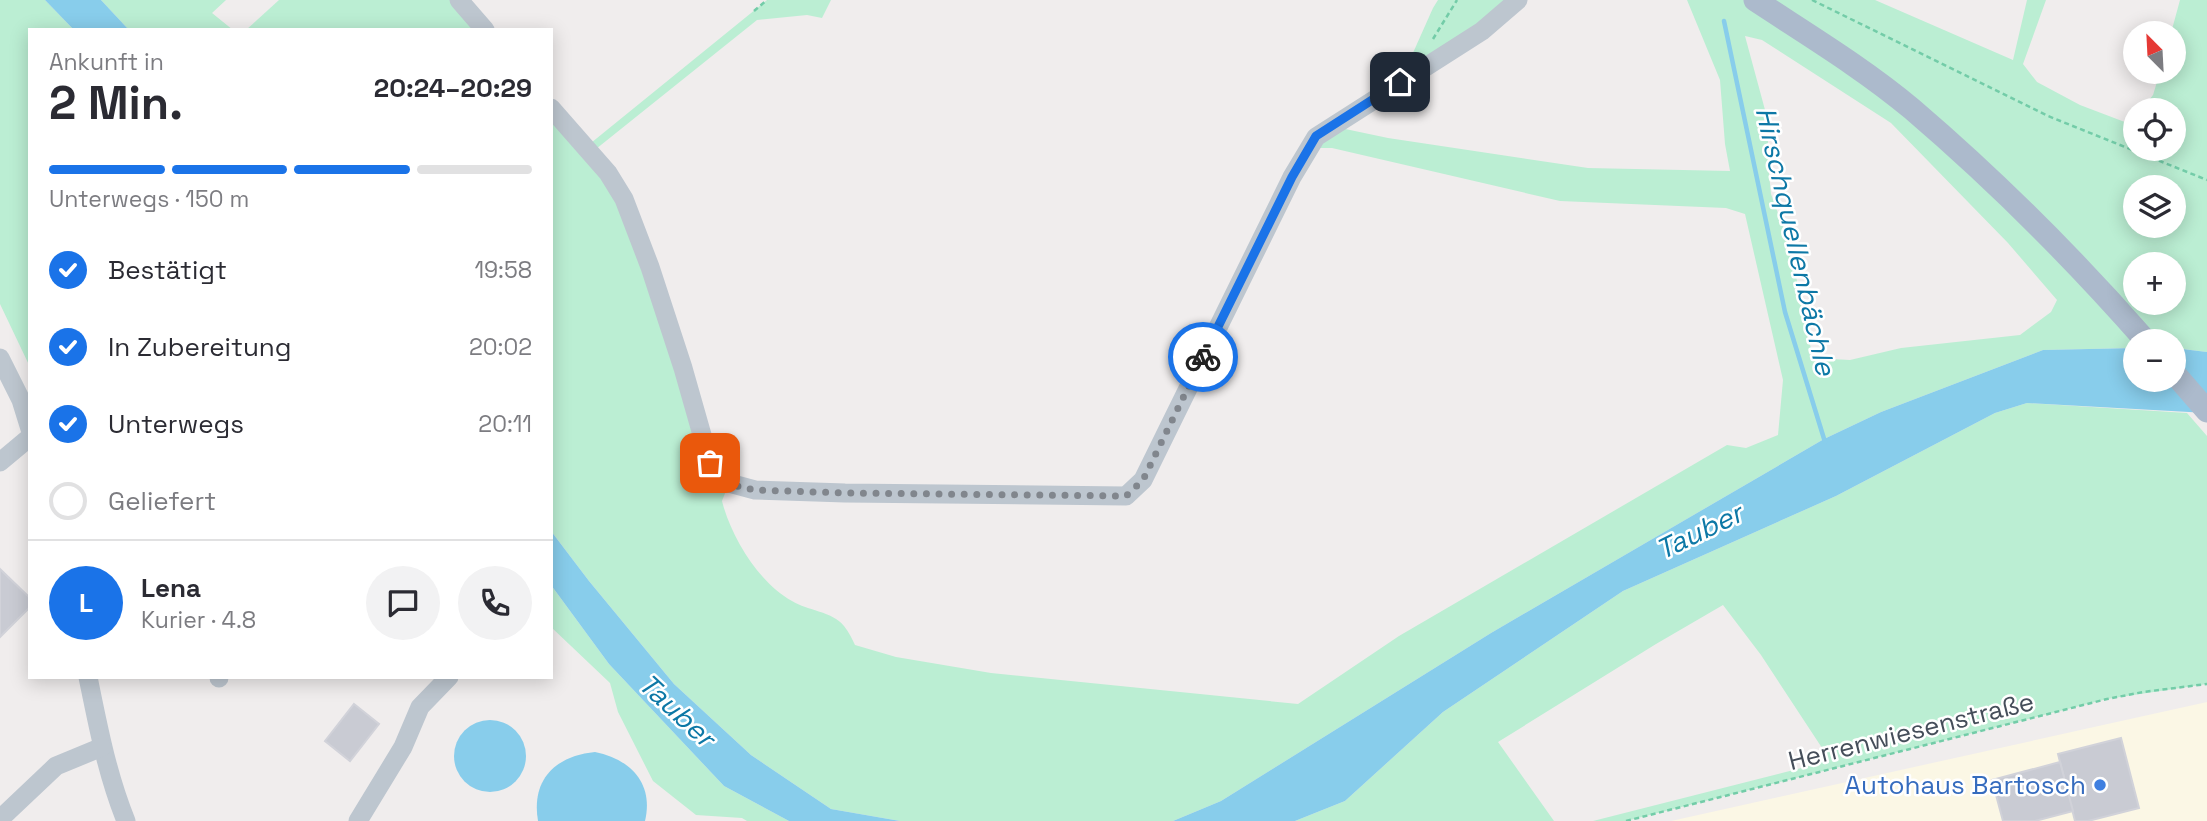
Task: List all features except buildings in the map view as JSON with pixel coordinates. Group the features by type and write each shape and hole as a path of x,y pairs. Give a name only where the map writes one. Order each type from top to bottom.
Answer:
{"main road":[{"path":"1755,0 1844,59 1911,109 2034,222 2135,329"},
{"path":"2186,387 2207,411"}],"street":[{"path":"459,0 483,28"},
{"path":"553,110 608,173 624,200 655,280 710,463 718,475 729,484 754,490 845,493 1126,496 1143,480 1292,177 1316,136 1482,31 1518,0"},
{"path":"0,358 21,400 28,423"},
{"path":"0,462 28,439"},
{"path":"89,679 102,747 114,792 126,821"},
{"path":"358,821 403,747 420,707 443,681"},
{"path":"0,819 56,766 102,747"}],"path":[{"path":"754,11 767,0"},
{"path":"1432,42 1457,0"},
{"path":"1812,0 2048,116 2207,180"},
{"name":"Herrenwiesenstraße","path":"1626,821 2107,699 2207,684"}],"shaded area":[{"path":"2207,702 2207,821 1671,821"}],"green space":[{"path":"0,0 45,0 72,28 28,28 28,363 0,304"},
{"path":"101,0 226,0 212,13 231,28 127,28"},
{"path":"279,0 459,0 483,28 248,28"},
{"path":"767,0 831,0 822,18 807,15 757,20 591,153 608,173 701,433 729,483 722,501 732,529 748,558 768,583 780,593 839,621 855,645 896,657 991,673 1298,704 1399,636 1727,445 1746,448 1778,435 1783,380 1745,214 1726,208 1560,201 1332,148 1308,148 1331,126 1388,138 1588,168 1730,171 1720,80 1687,0 1875,0 2013,60 2027,0 2046,0 2023,64 2037,82 2080,105 2123,121 2123,161 2186,161 2186,98 2151,98 2156,84 2186,84 2186,21 2174,21 2180,0 2207,0 2207,352 2186,349 2186,329 2123,329 2123,348 2043,350 1881,412 1824,439 1491,633 1221,801 1173,821 900,821 831,809 751,755 674,684 553,534 553,110 586,147","holes":["1745,36 1762,40 1891,123 2008,243 2057,300 2051,312 2020,335 1901,348 1850,360 1814,358 1807,335 1791,249 1771,194 1768,121"]},
{"path":"1438,0 1518,0 1400,82 1433,8"},
{"path":"2027,403 2187,413 2207,436 2207,684 2107,699 1626,821 1593,821 1817,764 1826,754 1761,655 1723,605 1498,742 1554,821 1295,821 1345,801 1443,712 1623,591 1836,496 1995,413"},
{"path":"553,588 609,664 724,786 789,821 747,821 742,818 696,815 653,781 618,712 610,683 553,629"}],"water":[{"path":"45,0 101,0 127,28 72,28"},
{"name":"Tauber","path":"2123,348 2123,392 2186,392 2186,349 2207,352 2207,413 2027,403 1995,413 1836,496 1623,591 1443,712 1345,801 1295,821 1173,821 1221,801 1491,633 1824,439 1881,412 2043,350"},
{"name":"Tauber","path":"553,534 674,684 751,755 831,809 900,821 789,821 724,786 609,664 553,588"},
{"path":"490,720 510,726 520,736 526,756 520,776 510,786 490,792 470,786 460,776 454,756 460,736 470,726"},
{"path":"595,752 619,760 636,775 646,795 645,821 538,821 538,793 549,773 568,759"}],"waterway":[{"name":"Hirschquellenbächle","path":"1724,21 1785,312 1825,442"}],"way so far":[{"path":"710,463 718,475 729,484 754,490 1126,496 1143,480 1203,357"}],"place":[{"name":"Autohaus Bartosch","path":"2100,785"}],"route":[{"path":"1203,357 1292,177 1316,136 1400,82"}]}
